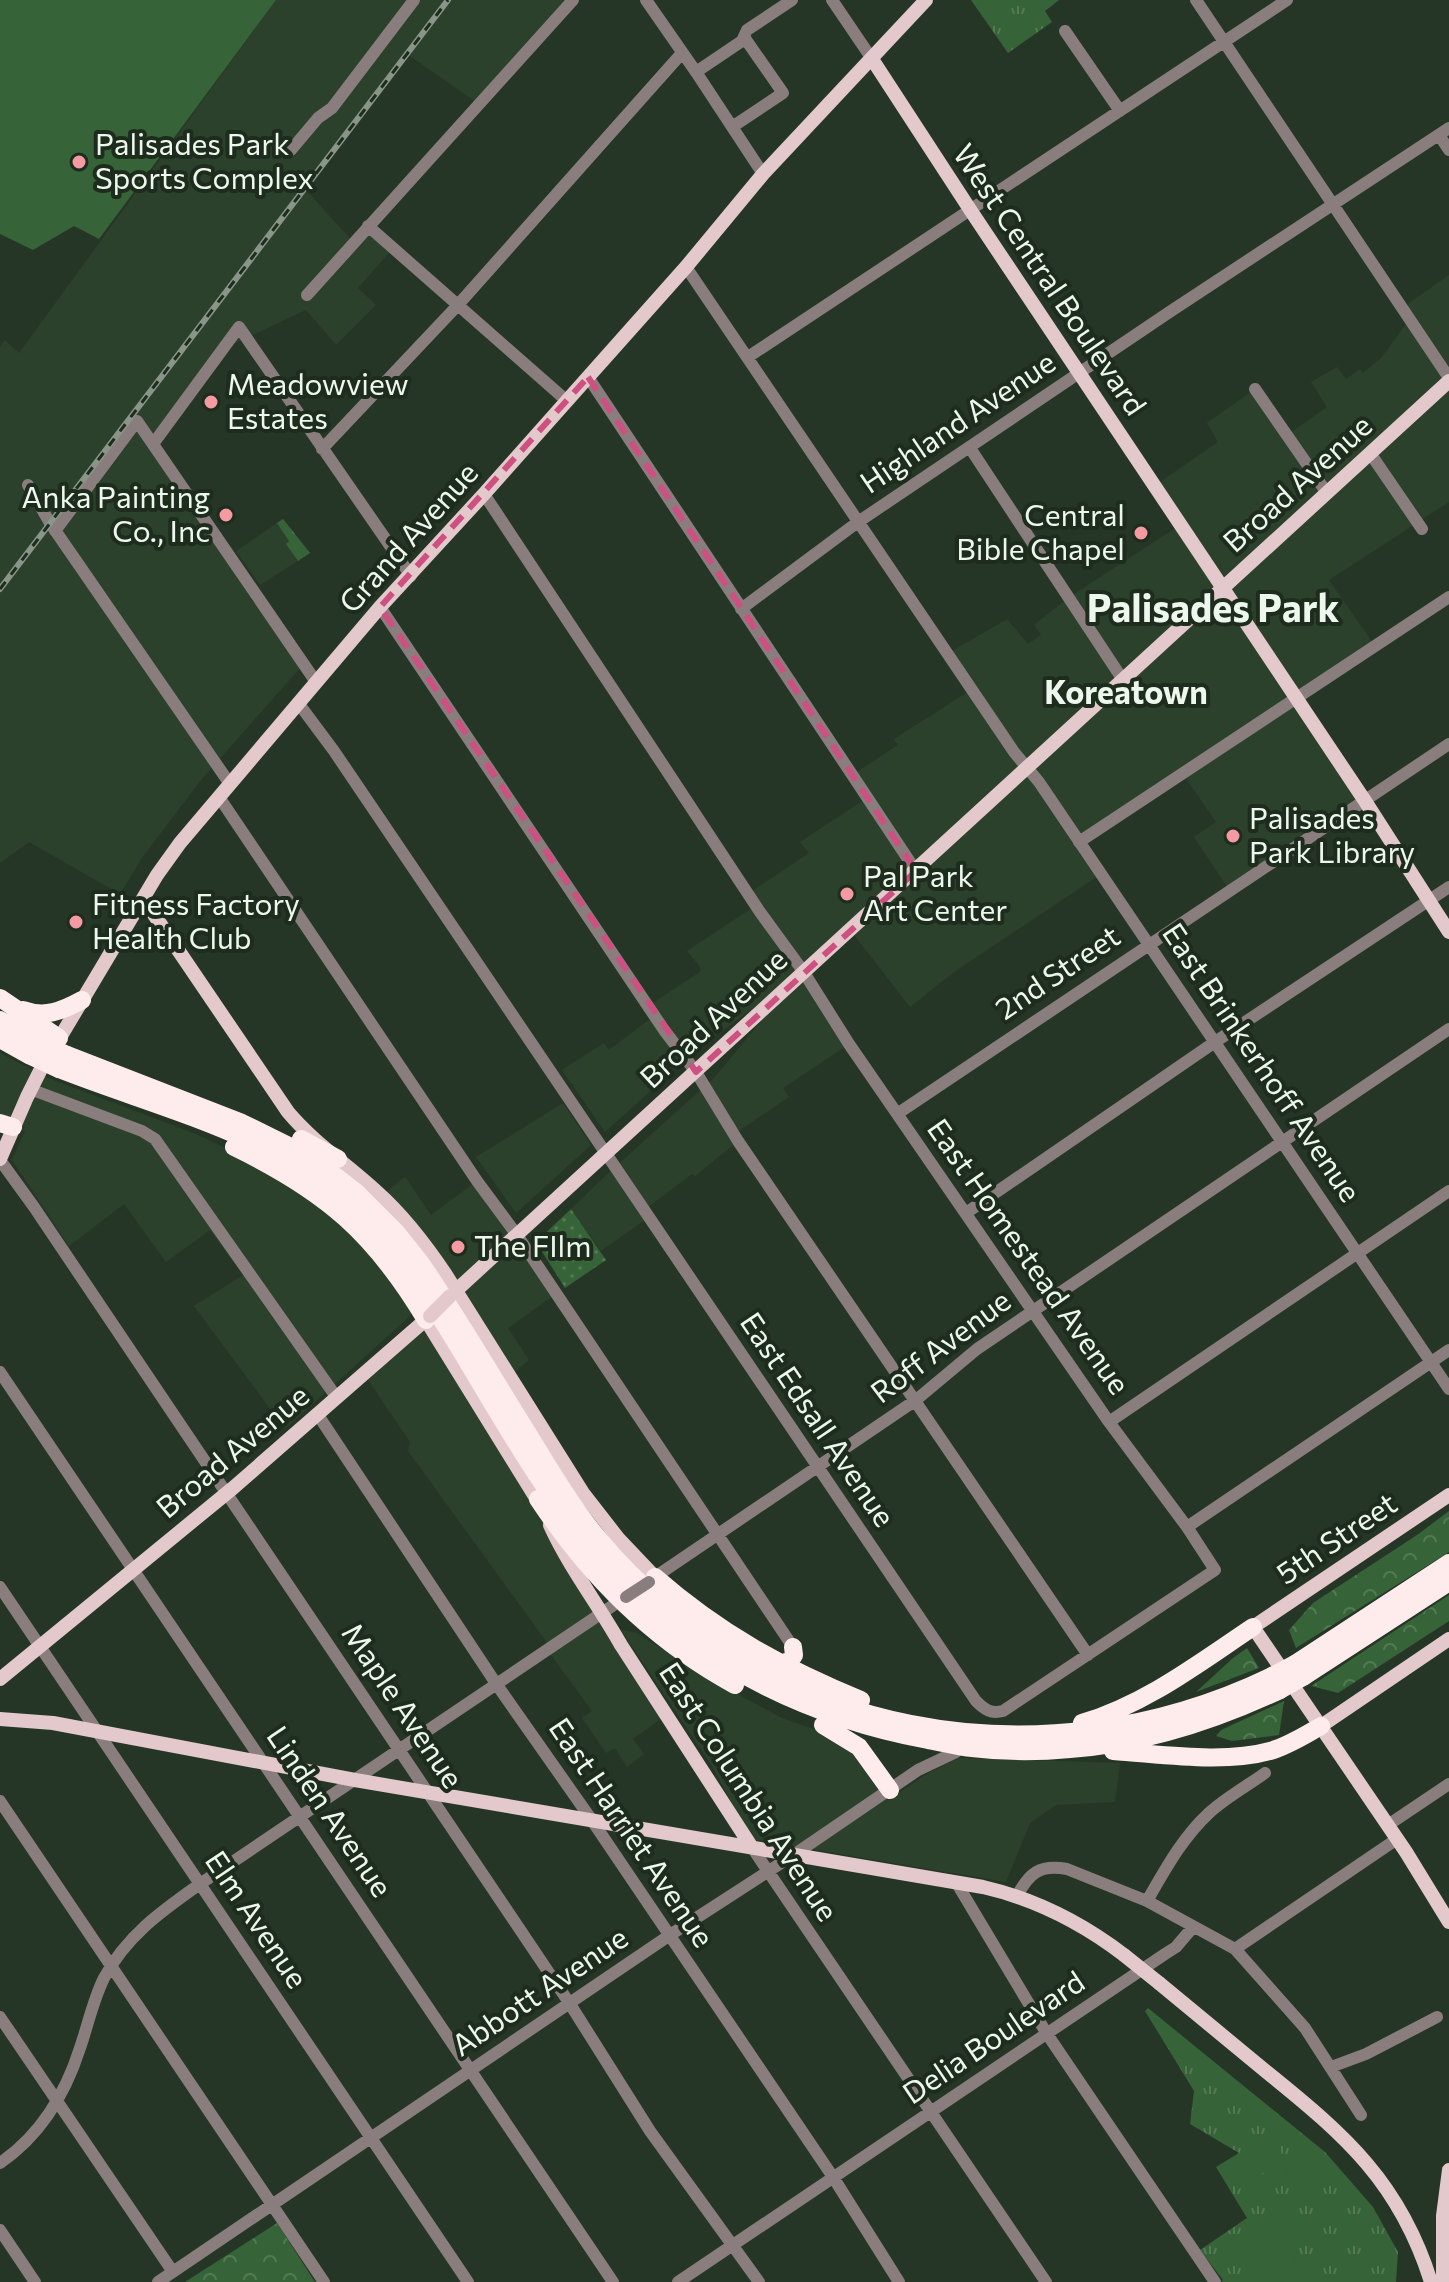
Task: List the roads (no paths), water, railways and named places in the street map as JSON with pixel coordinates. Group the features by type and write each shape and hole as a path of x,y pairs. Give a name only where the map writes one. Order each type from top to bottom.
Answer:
{"highway":[{"path":"0,998 16,1008 62,1054"},
{"path":"16,1008 49,1014 82,1000"},
{"path":"0,1020 273,1167 329,1203 362,1232 384,1257 428,1318"},
{"path":"0,1039 29,1055 62,1054 259,1130 295,1149 341,1180 384,1218 409,1247 583,1519 620,1562 668,1608 706,1637 796,1688 858,1711 935,1728 983,1734 1044,1735 1107,1729 1154,1719 1276,1683"},
{"path":"155,1088 262,1120 338,1159"},
{"path":"162,1107 280,1155 328,1186 370,1223 418,1281 570,1522 625,1586 676,1631 739,1673 808,1707 861,1725 963,1750"},
{"path":"538,1499 589,1568 663,1638 715,1674 848,1738 859,1747 890,1790"},
{"path":"1299,1670 1449,1563"},
{"path":"652,1580 709,1621 779,1664 935,1728"},
{"path":"1074,1749 1128,1741 1189,1726 1225,1713 1449,1582"},
{"path":"1044,1735 1101,1718 1133,1704 1253,1627"},
{"path":"779,1664 790,1661 794,1655 793,1647"},
{"path":"823,1725 877,1742 909,1748 1074,1749 1205,1756 1242,1756 1278,1748 1321,1726"}],"main road":[{"name":"Grand Avenue","path":"0,1160 7,1125 30,1089 62,1054 82,1000 172,853 380,607 686,267 763,174 926,0"},
{"name":"West Central Boulevard","path":"872,59 1449,932"},
{"name":"Broad Avenue","path":"0,1679 227,1493 428,1318 605,1152 916,871 1449,380"},
{"path":"142,900 288,1112 401,1216 432,1253 453,1293 583,1493 652,1580"},
{"name":"East Columbia Avenue","path":"428,1318 538,1499 559,1545 751,1846"},
{"name":"5th Street","path":"1253,1627 1449,1495"},
{"path":"1253,1627 1388,1825 1449,1922"},
{"path":"1321,1726 1449,1639"},
{"path":"0,1719 38,1721 97,1731 355,1780 956,1882 1017,1896 1079,1924 1124,1955 1349,2142 1375,2172 1400,2210 1431,2282"},
{"path":"1443,2282 1443,2216 1449,2170"}],"street":[{"path":"291,150 318,118 332,108 414,0"},
{"path":"307,295 573,0"},
{"path":"646,0 763,174"},
{"path":"696,72 742,41 747,30 792,0"},
{"name":"West Central Boulevard","path":"832,0 872,59"},
{"path":"1196,0 1449,380"},
{"path":"748,357 1287,0"},
{"path":"1065,31 1120,111"},
{"path":"732,127 783,93 744,37"},
{"path":"322,449 457,306 682,53"},
{"path":"1444,131 1449,150"},
{"name":"Highland Avenue","path":"741,609 858,522 1444,131"},
{"path":"368,226 567,401"},
{"name":"East Brinkerhoff Avenue","path":"686,267 1449,1389"},
{"path":"153,444 239,327 411,576"},
{"path":"588,377 916,871"},
{"path":"1255,389 1327,493"},
{"path":"55,531 137,421 316,682"},
{"path":"970,448 1123,680"},
{"path":"1370,453 1422,529"},
{"path":"28,485 55,531 230,784"},
{"name":"East Homestead Avenue","path":"484,494 849,1044 1109,1422 1215,1570 1088,1655"},
{"path":"1079,842 1449,597"},
{"path":"380,607 1088,1655"},
{"name":"East Edsall Avenue","path":"299,704 334,751 976,1701 990,1712 1003,1711 1088,1655"},
{"name":"2nd Street","path":"897,1114 1449,744"},
{"path":"219,797 793,1647"},
{"path":"966,1213 1215,1042 1449,887"},
{"name":"Roff Avenue","path":"0,2163 33,2135 57,2102 73,2069 97,1993 111,1966 147,1923 200,1884 719,1536 916,1400 977,1349 1449,1029"},
{"path":"30,1089 142,1131 157,1142 337,1398"},
{"name":"Maple Avenue","path":"0,1160 570,2004 650,2131 759,2282"},
{"path":"1109,1422 1449,1191"},
{"path":"1187,1527 1449,1350"},
{"name":"Linden Avenue","path":"0,1372 613,2282"},
{"name":"East Harriet Avenue","path":"318,1415 497,1685 833,2177 899,2282"},
{"name":"Elm Avenue","path":"0,1587 468,2282"},
{"name":"Abbott Avenue","path":"158,2282 768,1870 924,1767 963,1750"},
{"path":"1147,1901 1194,1828 1211,1811 1265,1773"},
{"path":"1388,1825 1449,1784"},
{"path":"0,1801 324,2282"},
{"path":"1235,1949 1397,1839"},
{"name":"East Columbia Avenue","path":"751,1846 1046,2282"},
{"path":"1017,1896 1031,1875 1046,1867 1067,1869 1147,1901 1235,1949 1305,2028 1361,2115"},
{"path":"956,1882 1047,2034 1215,2282"},
{"name":"Delia Boulevard","path":"678,2282 1176,1947 1193,1927"},
{"path":"0,2017 173,2272"},
{"path":"1331,2067 1366,2054 1437,2017"},
{"path":"0,2230 35,2282"}],"railway":[{"path":"0,589 448,0"}],"place":[{"name":"Palisades Park Sports Complex","path":"79,162"},
{"name":"Meadowview Estates","path":"211,402"},
{"name":"Anka Painting Co., Inc","path":"226,515"},
{"name":"Central Bible Chapel","path":"1141,533"},
{"name":"Palisades Park Library","path":"1233,836"},
{"name":"Pal Park Art Center","path":"847,894"},
{"name":"Fitness Factory Health Club","path":"76,922"},
{"name":"The FIlm","path":"458,1247"}],"district":[{"name":"Palisades Park","path":"1213,609"},
{"name":"Koreatown","path":"1126,693"}]}
